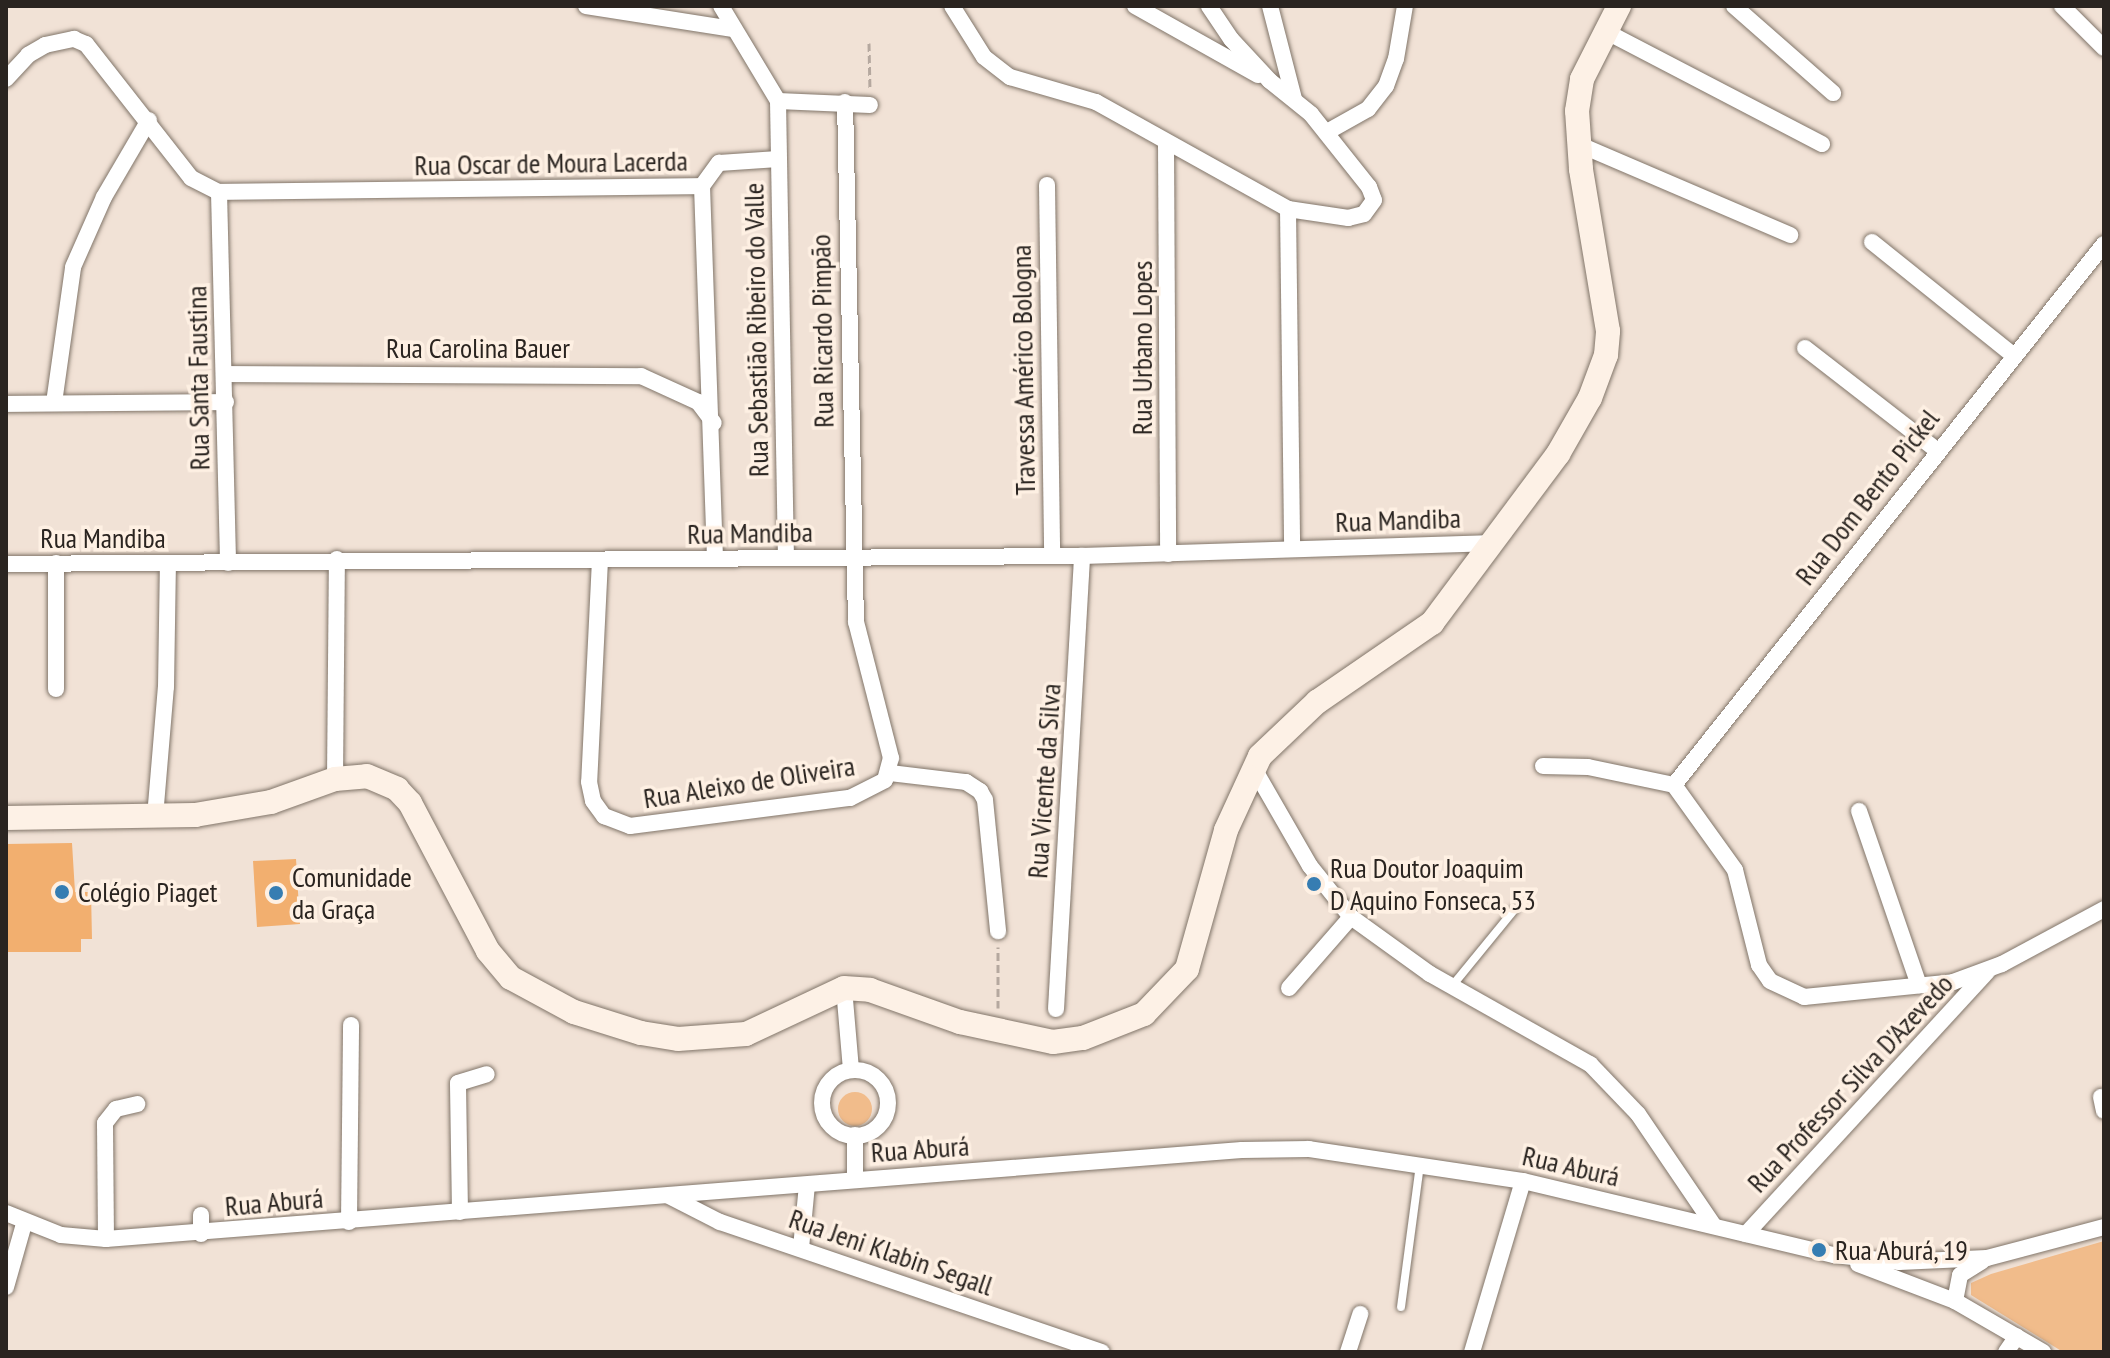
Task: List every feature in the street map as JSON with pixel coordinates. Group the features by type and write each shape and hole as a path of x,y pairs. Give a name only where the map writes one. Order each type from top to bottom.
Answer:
{"street":[{"path":"586,6 733,29"},
{"path":"721,6 778,101 870,105"},
{"path":"952,6 993,68 1026,83 1096,102 1288,209 1357,217 1369,208 1373,193 1327,132 1294,99 1270,81 1135,6"},
{"path":"1209,6 1270,81"},
{"path":"1270,6 1294,99"},
{"path":"1327,132 1368,109 1386,86 1396,59 1405,6"},
{"path":"6,818 155,817 239,809 335,779 367,776 397,789 426,827 497,963 511,978 574,1012 641,1033 719,1039 766,1026 844,988 891,996 998,1032 1053,1042 1083,1038 1144,1014 1175,988 1198,941 1226,830 1253,767 1281,733 1317,702 1432,623 1495,543 1558,454 1590,398 1606,355 1604,290 1578,144 1582,79 1603,30 1619,6"},
{"path":"1734,6 1833,93"},
{"path":"2062,6 2104,48"},
{"path":"1603,30 1822,144"},
{"path":"6,79 28,55 74,39 100,56 191,178 219,192"},
{"name":"Rua Sebastião Ribeiro do Valle","path":"778,101 786,557"},
{"name":"Rua Ricardo Pimpão","path":"845,102 853,558"},
{"path":"54,403 73,267 104,197 149,120"},
{"name":"Rua Urbano Lopes","path":"1166,143 1168,554"},
{"path":"1578,144 1790,235"},
{"path":"702,186 719,163 778,159"},
{"name":"Travessa Américo Bologna","path":"1047,185 1052,555"},
{"name":"Rua Oscar de Moura Lacerda","path":"219,192 702,186 714,423 715,559"},
{"name":"Rua Santa Faustina","path":"219,192 228,563"},
{"path":"1288,209 1292,549"},
{"path":"1872,242 2012,354"},
{"name":"Rua Dom Bento Pickel","path":"1674,785 2012,354 2104,244"},
{"path":"1805,348 1938,451"},
{"name":"Rua Carolina Bauer","path":"225,374 641,376 698,402 714,423"},
{"path":"6,404 226,402"},
{"name":"Rua Mandiba","path":"6,564 168,565 337,559 1082,556 1495,543"},
{"name":"Rua Vicente da Silva","path":"1056,1009 1082,556"},
{"name":"Rua Aleixo de Oliveira","path":"600,560 589,782 593,801 604,816 630,826 850,798 878,786 890,773 886,732 858,637 853,558"},
{"path":"335,779 337,559"},
{"path":"56,563 56,689"},
{"path":"155,817 166,687 168,565"},
{"path":"1543,766 1588,767 1674,785 1735,870 1759,965 1770,981 1795,994 1818,998 1953,982 1991,967 2104,909"},
{"path":"1253,767 1310,866 1351,917 1388,949 1590,1064 1638,1114 1714,1226"},
{"path":"890,773 966,782 980,791 985,800 998,931"},
{"path":"1859,811 1919,985"},
{"path":"1289,988 1351,917"},
{"name":"Rua Professor Silva D'Azevedo","path":"1746,1234 1991,967"},
{"path":"844,988 851,1070"},
{"path":"349,1222 351,1025"},
{"path":"851,1070 878,1079 887,1106 873,1130 855,1135 836,1129 822,1104 833,1078 851,1070"},
{"path":"460,1212 458,1083 487,1074"},
{"path":"106,1239 105,1123 116,1109 137,1104"},
{"path":"855,1135 855,1180"},
{"name":"Rua Aburá","path":"6,1213 24,1224 61,1235 106,1239 201,1234 1242,1150 1309,1149 1523,1181 1834,1255 1899,1262 1987,1258 2104,1227"},
{"path":"1472,1352 1523,1181"},
{"path":"801,1248 807,1185"},
{"name":"Rua Jeni Klabin Segall","path":"668,1195 720,1222 1101,1352"},
{"path":"201,1215 201,1234"},
{"path":"6,1287 24,1224"},
{"name":"Rua Aburá","path":"1834,1255 1955,1301 2043,1352"},
{"name":"Rua Aburá","path":"1955,1301 1960,1275 1987,1258"},
{"path":"1348,1352 1360,1314"},
{"path":"2006,1352 2017,1336"}],"lane":[{"path":"1452,986 1515,909"},
{"path":"1401,1307 1420,1165"}],"path":[{"path":"869,43 870,105"},
{"path":"998,931 998,1032"}],"shaded area":[{"path":"855,1092 867,1097 872,1109 867,1121 855,1126 843,1121 838,1109 843,1097"},
{"path":"2104,1241 2104,1352 2063,1352 1971,1295 1971,1283 1991,1274"}],"building":[{"path":"72,843 75,892 91,892 92,939 81,939 81,952 6,952 6,844"},
{"name":"Comunidade da Graça","path":"296,859 300,924 257,927 253,861"}],"place":[{"name":"Rua Doutor Joaquim D Aquino Fonseca, 53","path":"1314,884"},
{"name":"Colégio Piaget","path":"62,892"},
{"name":"Comunidade da Graça","path":"276,893"},
{"name":"Rua Aburá, 19","path":"1819,1250"}]}
